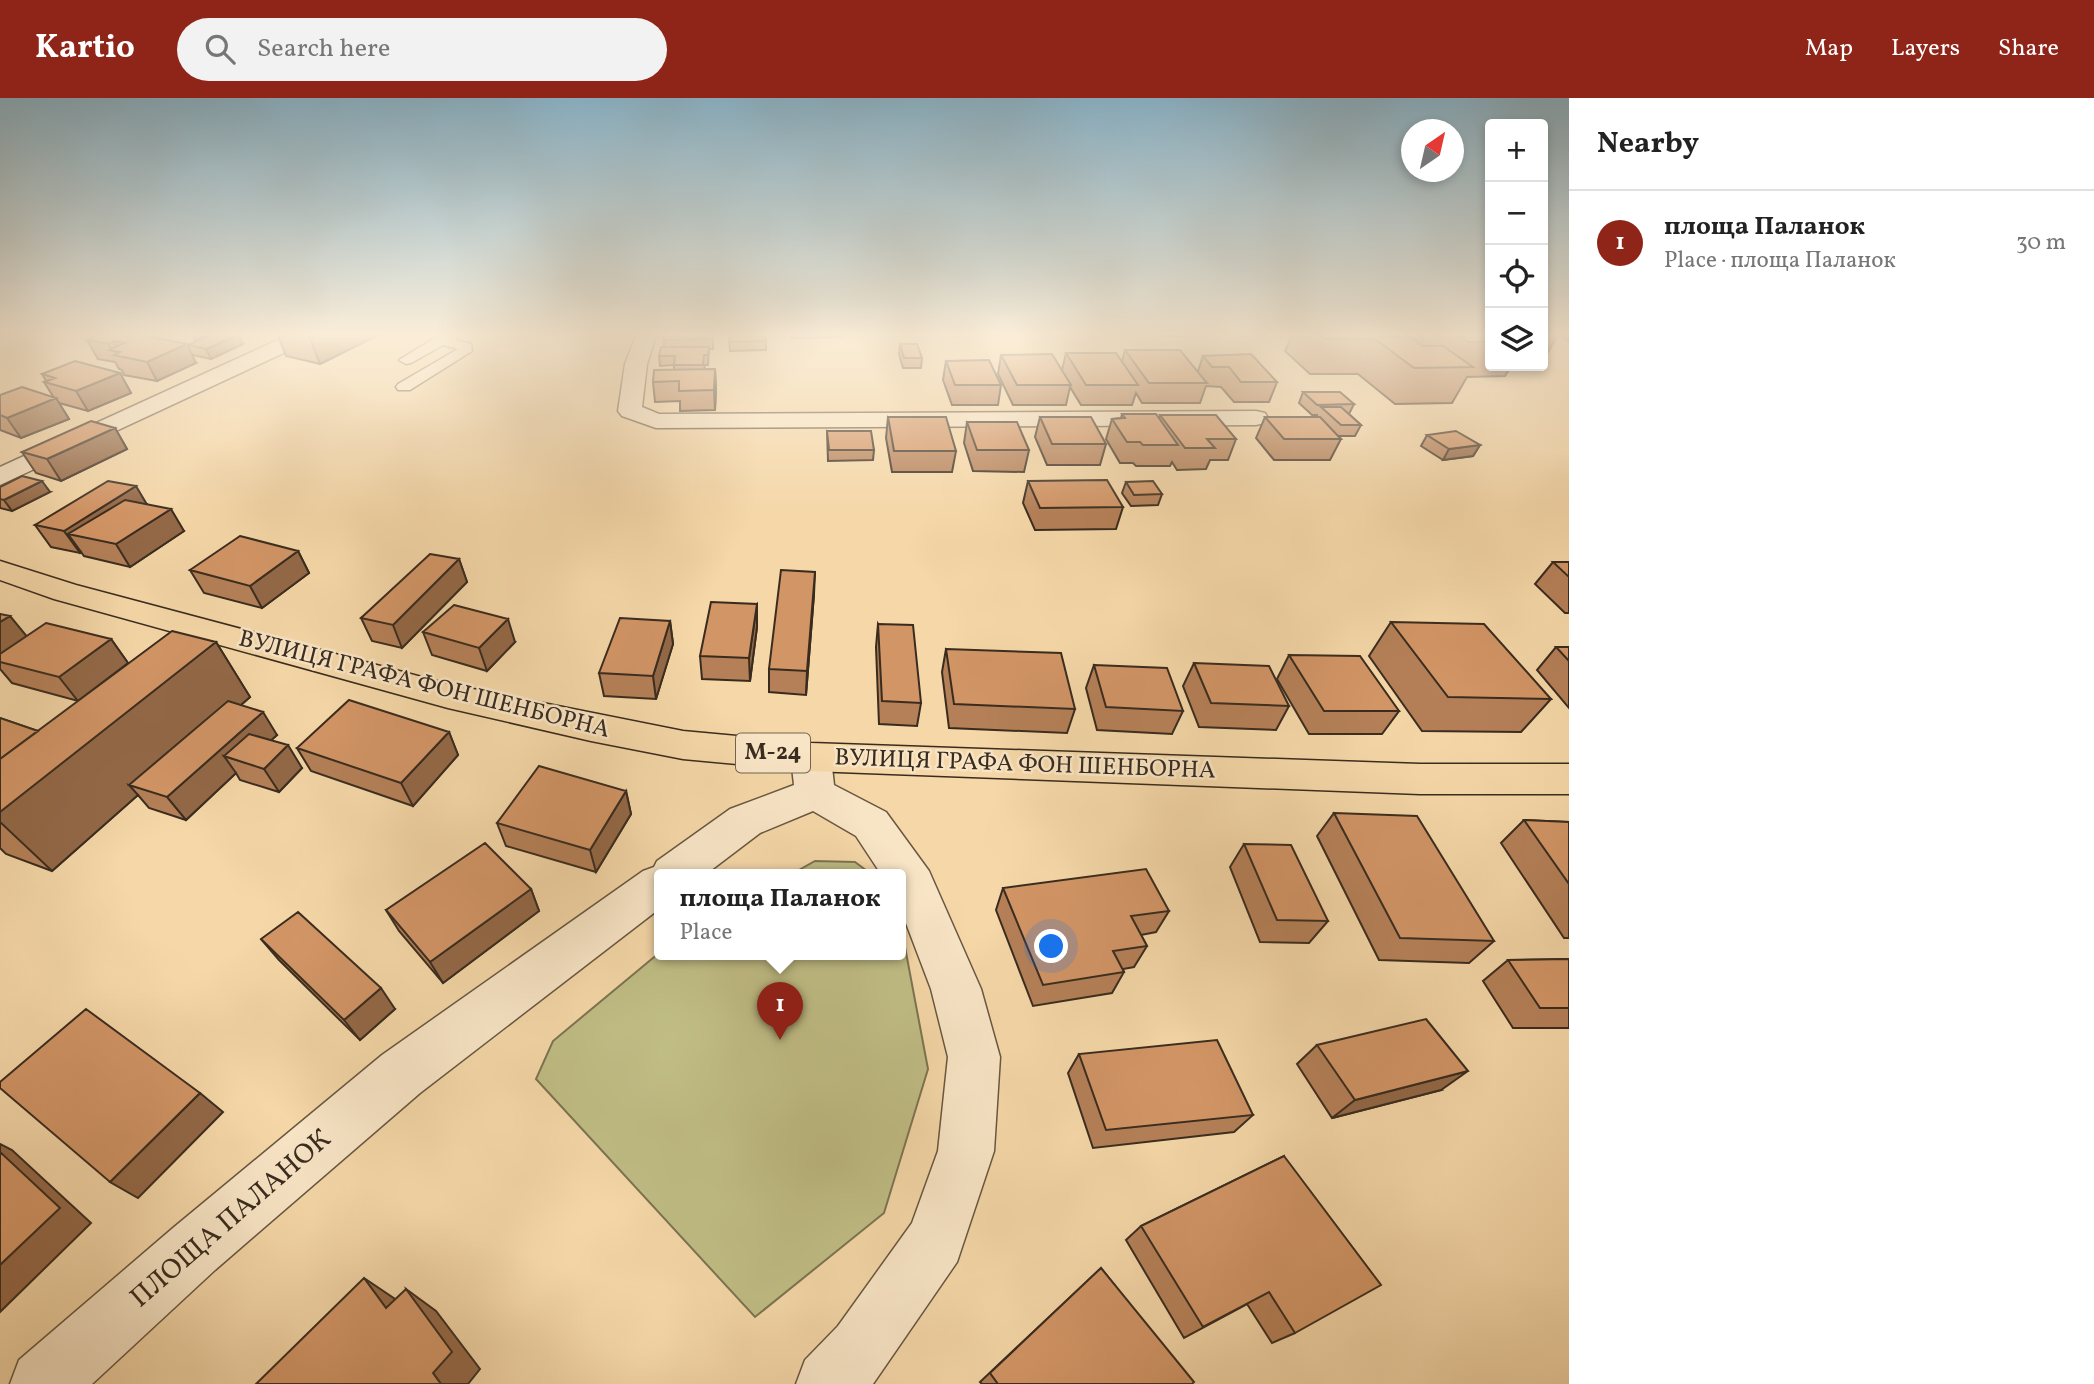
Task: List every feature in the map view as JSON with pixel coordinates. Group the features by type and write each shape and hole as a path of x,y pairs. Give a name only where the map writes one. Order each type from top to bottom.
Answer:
{"highway":[{"name":"ВУЛИЦЯ ГРАФА ФОН ШЕНБОРНА","path":"0,570 65,592 448,696 813,775 1569,779"}],"street":[{"path":"0,477 181,393"},
{"path":"632,393 630,411 656,421 1256,418"},
{"path":"680,869 813,775 871,824 902,869"},
{"path":"829,1384 861,1349 936,1241 966,1151 974,1058 956,989 913,884 906,874"},
{"name":"ПЛОЩА ПАЛАНОК","path":"43,1384 194,1249 401,1074 654,888"}],"shaded area":[{"path":"815,861 855,862 864,869 801,869"},
{"path":"906,952 928,1069 884,1213 755,1317 536,1079 553,1041 654,957 654,960 906,960"}],"building":[{"path":"41,393 56,398 7,418 0,415 0,395"},
{"path":"1304,393 1341,393 1354,404 1317,405"},
{"path":"1321,407 1341,407 1361,425 1341,425"},
{"path":"1122,414 1156,414 1178,445 1127,442 1112,419 1125,418"},
{"path":"1160,415 1216,415 1236,439 1207,439 1215,448 1185,448"},
{"path":"888,417 946,417 956,451 894,451"},
{"path":"1040,417 1091,417 1106,444 1052,444"},
{"path":"1265,417 1320,417 1341,439 1284,439"},
{"path":"91,421 115,428 47,459 22,452"},
{"path":"967,422 1017,422 1029,450 977,450"},
{"path":"827,431 871,431 874,450 829,450"},
{"path":"1456,431 1480,445 1449,449 1427,435"},
{"path":"22,476 42,481 4,500 0,499 0,487"},
{"path":"1107,480 1123,507 1040,508 1028,481"},
{"path":"108,481 136,486 64,531 35,525"},
{"path":"1153,481 1162,494 1134,495 1126,482"},
{"path":"125,500 171,509 116,544 68,534"},
{"path":"240,536 298,551 250,586 190,570"},
{"path":"430,554 459,559 393,625 361,618"},
{"path":"1553,562 1569,562 1569,577"},
{"path":"781,570 815,572 807,671 769,669"},
{"path":"711,602 757,604 749,658 700,656"},
{"path":"454,605 508,619 479,648 423,632"},
{"path":"0,614 10,616 0,622"},
{"path":"620,618 670,621 653,676 599,673"},
{"path":"1391,622 1484,624 1551,699 1448,697"},
{"path":"46,623 111,639 59,677 0,662 0,654"},
{"path":"878,624 913,625 921,703 882,701"},
{"path":"172,631 216,642 0,812 0,759"},
{"path":"1556,647 1569,647 1569,661"},
{"path":"946,649 1061,653 1075,709 954,704"},
{"path":"1289,655 1360,656 1399,711 1324,711"},
{"path":"1194,663 1269,666 1289,706 1211,703"},
{"path":"1094,665 1167,668 1183,711 1106,707"},
{"path":"349,700 449,732 401,783 297,748"},
{"path":"228,701 263,712 167,797 129,785"},
{"path":"0,718 38,731 0,759"},
{"path":"249,734 288,745 264,769 224,756"},
{"path":"539,766 626,791 590,850 497,823"},
{"path":"1334,813 1417,816 1494,941 1400,938"},
{"path":"1524,820 1569,822 1569,884"},
{"path":"485,843 531,889 430,962 386,910"},
{"path":"1244,844 1291,845 1328,921 1277,920"},
{"path":"1146,869 1169,911 1131,916 1147,946 1113,951 1124,972 1043,985 1003,888"},
{"path":"298,912 381,988 344,1020 261,939"},
{"path":"1569,959 1569,1008 1540,1008 1508,960"},
{"path":"86,1009 200,1093 110,1182 0,1088 0,1082"},
{"path":"1426,1019 1468,1071 1355,1100 1317,1045"},
{"path":"1217,1040 1253,1115 1106,1130 1079,1054"},
{"path":"0,1152 60,1208 0,1265"},
{"path":"1284,1156 1381,1285 1295,1333 1269,1292 1203,1327 1141,1226"},
{"path":"1101,1268 1194,1382 998,1384 990,1373"},
{"path":"364,1278 386,1308 406,1289 452,1352 433,1373 441,1384 256,1384"}],"place":[{"name":"площа Паланок","path":"780,1040"}]}
